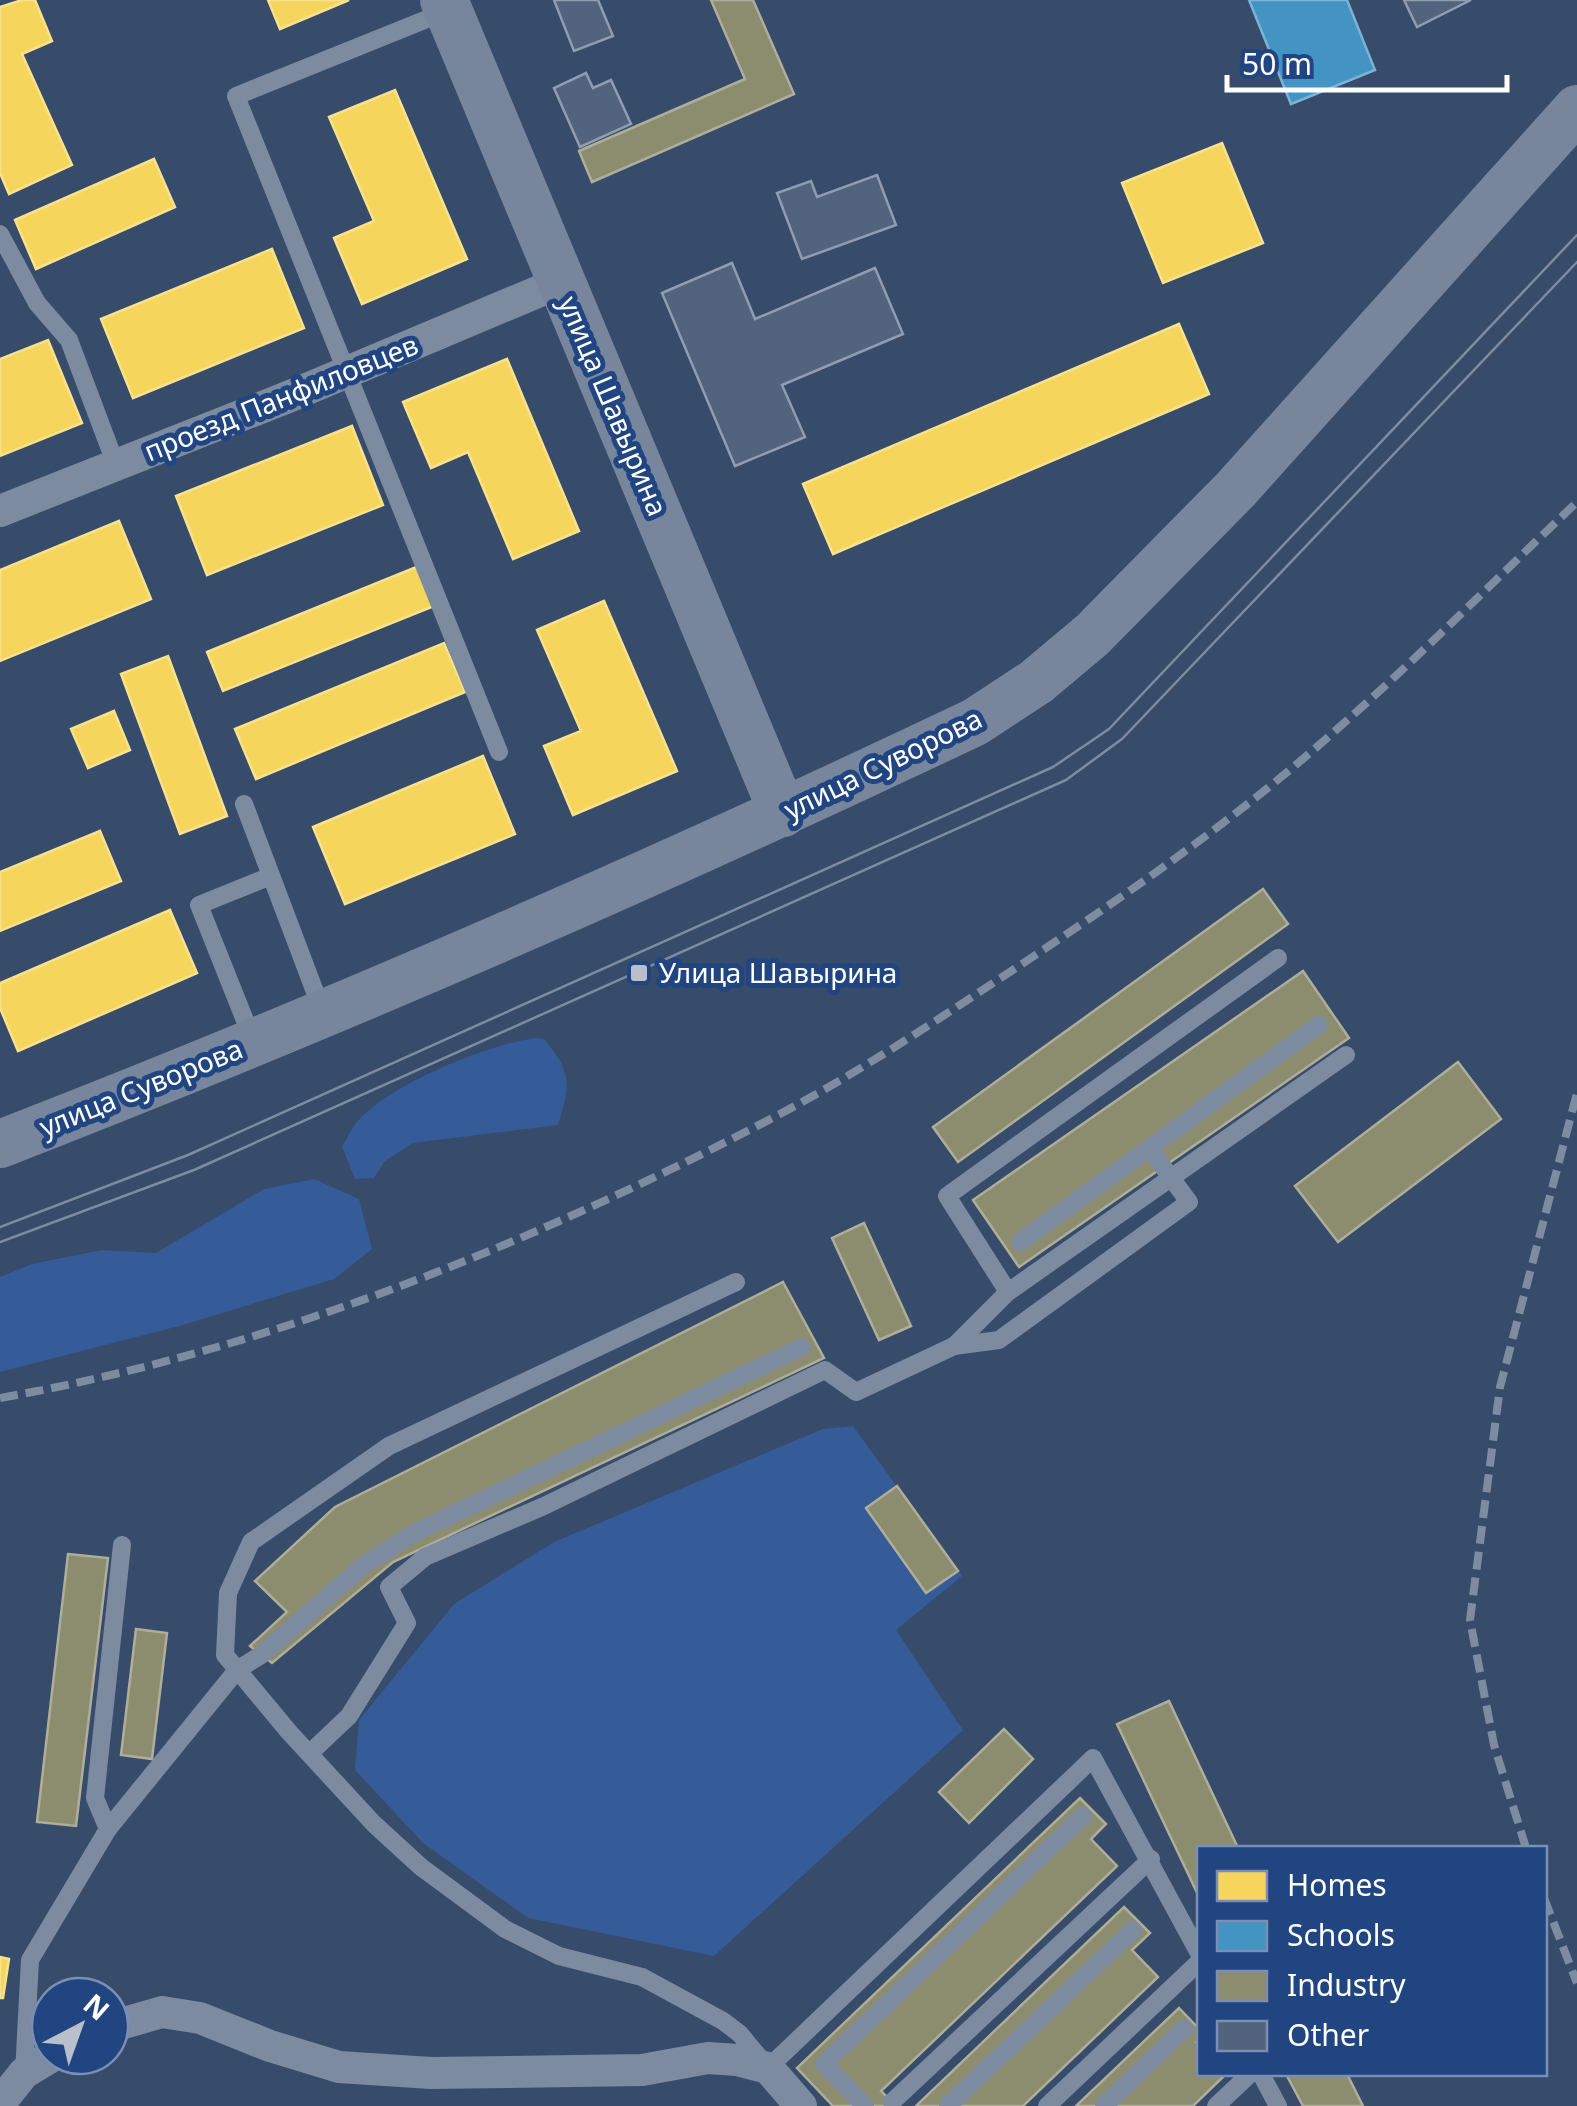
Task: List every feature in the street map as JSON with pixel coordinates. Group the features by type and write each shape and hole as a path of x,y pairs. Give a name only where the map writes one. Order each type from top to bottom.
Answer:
{"street":[{"name":"улица Шавырина","path":"446,5 784,813"},
{"name":"улица Суворова","path":"0,1144 324,1014 784,813 974,722 1036,682 1092,634 1236,489 1577,109"},
{"name":"проезд Панфиловцев","path":"0,511 561,282"},
{"path":"130,2021 162,2012 200,2018 270,2046 338,2066 431,2074 642,2070 708,2058 736,2060 768,2068 801,2106"},
{"path":"0,2103 30,2072"}],"lane":[{"path":"446,5 236,96 499,752"},
{"path":"0,234 36,302 69,340 116,465"},
{"path":"244,804 324,1014"},
{"path":"254,1043 198,905 272,876"},
{"path":"1008,1292 947,1196 1278,958"},
{"path":"1020,1242 1319,1025"},
{"path":"954,1346 1008,1292 1346,1054"},
{"path":"310,1753 349,1716 407,1623 389,1587 425,1557 544,1506 825,1370 856,1392 954,1346 999,1340 1189,1202 1149,1148"},
{"path":"736,1282 389,1446 251,1542 228,1593 225,1655 374,1824 421,1867 504,1929 559,1956 642,1978 740,2034 768,2068 1093,1758 1197,1952"},
{"path":"31,1976 30,1960 108,1829 237,1670 364,1566 416,1532 802,1346"},
{"path":"108,1829 95,1798 122,1545"},
{"path":"865,2106 824,2064 1083,1816"},
{"path":"892,2102 1150,1860"},
{"path":"948,2106 1133,1930"},
{"path":"1047,2106 1197,1961"},
{"path":"1104,2106 1184,2030"},
{"path":"1216,2106 1248,2076"},
{"path":"1262,2076 1278,2106"}],"shaded area":[{"path":"544,1039 564,1070 567,1088 558,1125 413,1143 385,1161 374,1178 355,1179 342,1147 368,1111 411,1083 465,1058"},
{"path":"314,1179 359,1199 372,1249 334,1279 183,1325 0,1372 0,1277 32,1264 102,1250 156,1253 264,1189"},
{"path":"853,1426 962,1576 896,1630 963,1730 714,1956 528,1918 423,1843 355,1770 359,1720 454,1604 554,1542 823,1429"}],"building: Homes":[{"path":"35,0 52,41 22,54 72,165 9,194 0,173 0,7"},
{"path":"268,0 349,0 280,29"},
{"path":"395,90 467,259 362,304 334,238 374,221 329,117"},
{"path":"1222,143 1263,243 1163,283 1122,183"},
{"path":"154,159 175,207 36,269 15,220"},
{"path":"272,249 304,328 133,398 101,319"},
{"path":"1179,324 1209,394 833,554 803,484"},
{"path":"48,340 82,423 0,456 0,359"},
{"path":"507,359 579,531 513,559 468,452 431,468 403,402"},
{"path":"352,426 383,505 207,575 176,496"},
{"path":"119,521 151,599 0,661 0,570"},
{"path":"419,566 434,606 223,691 207,652"},
{"path":"604,601 677,771 573,815 544,746 581,731 537,630"},
{"path":"444,643 465,692 256,779 235,729"},
{"path":"168,656 227,816 180,834 121,674"},
{"path":"114,711 130,750 88,768 71,729"},
{"path":"483,756 515,834 345,904 313,827"},
{"path":"100,831 121,881 0,931 0,872"},
{"path":"170,910 197,973 18,1051 0,1008 0,983"},
{"path":"0,1957 9,1959 3,1998 0,1998"}],"building: Schools":[{"path":"1249,0 1347,0 1375,70 1291,104"}],"building: Industry":[{"path":"711,0 753,0 794,94 592,182 579,151 745,79"},
{"path":"1263,889 1288,924 958,1162 933,1127"},
{"path":"1303,971 1349,1038 1019,1267 973,1200"},
{"path":"1458,1062 1501,1119 1338,1242 1295,1186"},
{"path":"864,1223 911,1326 879,1340 832,1238"},
{"path":"783,1282 824,1358 393,1562 272,1663 250,1646 287,1612 255,1581 335,1507"},
{"path":"897,1486 958,1571 926,1593 866,1508"},
{"path":"68,1554 108,1558 76,1826 37,1822"},
{"path":"136,1629 167,1633 152,1759 121,1755"},
{"path":"1169,1701 1237,1846 1197,1846 1197,1893 1117,1724"},
{"path":"1004,1729 1033,1759 969,1823 939,1792"},
{"path":"1080,1798 1106,1824 1091,1839 1117,1866 881,2091 896,2106 833,2106 797,2068"},
{"path":"1124,1907 1150,1933 1132,1950 1158,1977 1023,2106 916,2106"},
{"path":"1179,2008 1197,2027 1197,2076 1224,2076 1193,2106 1076,2106"},
{"path":"1287,2076 1348,2076 1363,2106 1303,2106"}],"building: Other":[{"path":"554,0 598,0 613,36 574,51"},
{"path":"1404,0 1471,0 1417,27"},
{"path":"586,73 593,88 611,80 631,124 580,147 554,88"},
{"path":"877,175 896,225 802,259 777,193 811,181 817,197"},
{"path":"732,263 755,319 875,268 903,334 782,385 805,437 735,466 662,293"}],"tram line":[{"path":"0,1227 188,1155 1053,767 1109,729 1577,235"},
{"path":"0,1242 194,1170 1066,780 1122,739 1577,262"}],"railway":[{"path":"0,1398 202,1351 401,1286 594,1206 812,1096 1031,958 1225,821 1366,703 1577,502"},
{"path":"1525,1846 1494,1745 1470,1620 1500,1387 1577,1093"},
{"path":"1547,1906 1577,1983"}],"place":[{"name":"Улица Шавырина","path":"639,973"}]}
